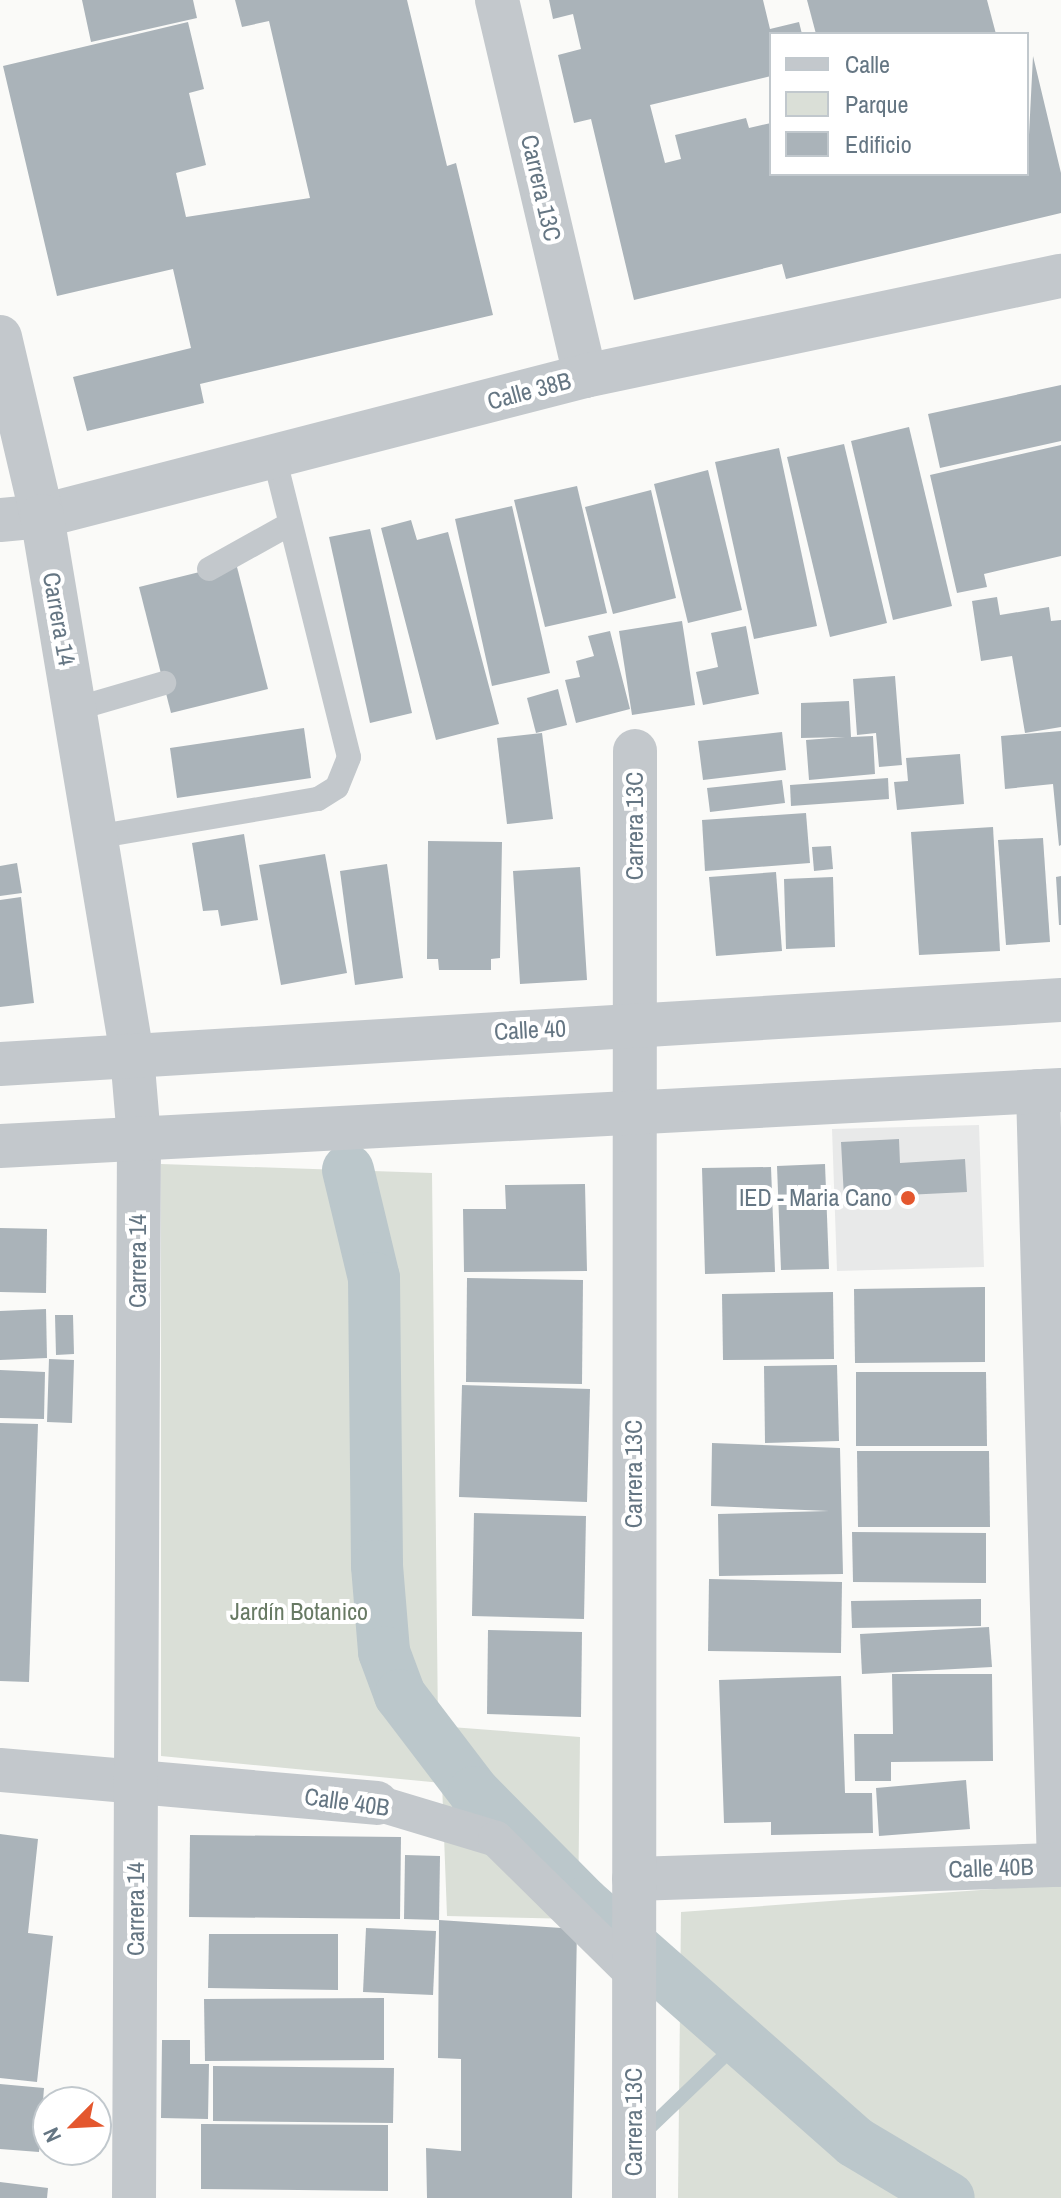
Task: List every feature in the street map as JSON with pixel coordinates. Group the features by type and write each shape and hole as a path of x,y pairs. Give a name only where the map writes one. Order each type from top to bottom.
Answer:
{"street":[{"name":"Carrera 13C","path":"497,0 585,376"},
{"name":"Calle 38B","path":"21,518 274,457 585,376 1061,276"},
{"name":"Carrera 14","path":"0,337 21,518 75,709 132,1055 139,1139 134,2198"},
{"name":"Carrera 13C","path":"634,2198 635,751"},
{"name":"Calle 40","path":"0,1064 1061,1000"},
{"path":"0,1146 1050,1091 1060,1865"},
{"name":"Calle 40B","path":"0,1770 137,1779 377,1803 496,1839 635,1969"},
{"name":"Calle 40B","path":"634,1893 1060,1865"}],"lane":[{"path":"95,837 318,799 337,787 349,757 274,457"},
{"path":"209,569 290,524"},
{"path":"75,709 164,683"}],"shaded area":[{"name":"IED - Maria Cano","path":"979,1125 984,1267 837,1271 832,1129"}],"green space":[{"name":"Jardín Botanico","path":"161,1164 432,1173 438,1726 580,1737 578,1919 447,1916 442,1783 161,1756"},
{"path":"1061,1884 1061,2198 678,2198 681,1912"}],"building":[{"path":"82,0 193,0 197,18 91,42"},
{"path":"235,0 407,0 447,166 456,163 493,315 200,384 204,403 87,431 73,377 191,348 173,269 57,296 3,66 188,22 204,89 189,93 206,165 176,173 186,217 310,198 269,21 242,27"},
{"path":"549,0 763,0 770,29 799,22 802,32 769,32 769,76 650,105 665,163 681,159 675,135 746,118 749,128 769,123 769,176 1029,176 1033,56 1061,173 1061,213 786,279 782,264 634,300 591,119 574,123 558,55 581,49 573,14 553,19"},
{"path":"807,0 987,0 995,32 815,32"},
{"path":"1061,385 1061,441 940,468 928,414"},
{"path":"909,427 952,606 893,620 851,441"},
{"path":"844,444 887,623 830,637 787,457"},
{"path":"1061,445 1061,556 984,574 987,587 957,593 930,475"},
{"path":"779,448 817,626 754,639 715,462"},
{"path":"708,470 742,610 688,623 654,484"},
{"path":"577,486 607,613 545,627 514,500"},
{"path":"651,490 676,598 613,614 585,507"},
{"path":"512,506 550,673 492,686 455,519"},
{"path":"411,520 417,540 448,532 499,724 436,740 381,528"},
{"path":"370,529 412,713 370,723 329,537"},
{"path":"236,563 268,689 171,713 139,587"},
{"path":"997,597 1000,615 1049,607 1051,621 1061,620 1061,727 1025,733 1012,656 981,661 972,601"},
{"path":"682,621 695,705 632,715 619,631"},
{"path":"746,626 759,694 703,705 696,672 718,667 711,633"},
{"path":"610,631 630,709 576,723 565,680 580,677 576,661 594,656 588,636"},
{"path":"895,676 902,765 879,767 876,733 857,735 853,679"},
{"path":"558,689 567,725 536,733 527,698"},
{"path":"849,701 851,737 873,736 875,774 809,780 806,740 845,737 801,738 801,703"},
{"path":"304,728 311,778 177,798 170,748"},
{"path":"1061,731 1059,846 1053,784 1005,789 1001,736"},
{"path":"782,732 786,770 703,780 698,741"},
{"path":"542,733 553,819 507,824 497,738"},
{"path":"960,754 964,804 897,810 894,782 908,781 906,758"},
{"path":"888,778 889,799 791,806 790,785"},
{"path":"782,780 785,803 710,812 707,788"},
{"path":"806,813 810,863 705,871 702,820"},
{"path":"993,827 1000,951 919,955 911,832"},
{"path":"244,834 258,920 221,926 218,910 203,911 192,843"},
{"path":"1043,838 1050,942 1006,945 998,840"},
{"path":"428,841 502,842 500,958 491,959 491,970 439,970 438,959 427,959"},
{"path":"831,846 833,869 814,871 812,847"},
{"path":"325,854 347,973 281,985 259,865"},
{"path":"17,863 22,893 0,896 0,866"},
{"path":"387,864 403,978 355,985 340,871"},
{"path":"580,867 587,980 520,984 513,871"},
{"path":"776,872 782,951 716,956 709,877"},
{"path":"1061,876 1061,925 1059,925 1056,877"},
{"path":"833,877 835,947 786,949 784,879"},
{"path":"21,897 34,1003 0,1007 0,900"},
{"path":"899,1139 900,1163 965,1159 967,1192 844,1198 841,1142"},
{"path":"825,1164 829,1269 781,1270 777,1166"},
{"path":"771,1167 775,1272 705,1274 702,1168"},
{"path":"585,1184 587,1271 464,1272 463,1209 506,1209 505,1185"},
{"path":"0,1228 47,1229 46,1293 0,1292"},
{"path":"467,1278 583,1280 582,1384 466,1382"},
{"path":"985,1287 985,1362 855,1363 854,1289"},
{"path":"833,1292 834,1359 723,1360 722,1294"},
{"path":"46,1309 47,1358 0,1360 0,1311"},
{"path":"55,1315 73,1315 74,1354 56,1355"},
{"path":"49,1359 74,1360 72,1423 47,1422"},
{"path":"837,1365 839,1441 765,1443 764,1366"},
{"path":"0,1370 45,1372 44,1419 0,1418"},
{"path":"856,1372 986,1372 987,1446 856,1446"},
{"path":"462,1385 590,1389 587,1502 459,1497"},
{"path":"0,1423 38,1424 29,1682 0,1681"},
{"path":"712,1443 840,1448 843,1574 719,1576 718,1514 829,1511 711,1506"},
{"path":"857,1451 989,1451 990,1527 858,1527"},
{"path":"474,1513 586,1516 584,1619 472,1616"},
{"path":"852,1532 986,1533 986,1583 853,1582"},
{"path":"709,1579 842,1582 841,1653 708,1651"},
{"path":"981,1599 981,1626 852,1628 851,1601"},
{"path":"989,1627 992,1667 862,1674 860,1634"},
{"path":"488,1630 582,1632 581,1717 487,1714"},
{"path":"892,1674 992,1674 993,1761 891,1762 891,1781 855,1781 854,1734 893,1734"},
{"path":"841,1676 845,1793 872,1793 873,1833 771,1835 771,1822 724,1823 719,1680"},
{"path":"966,1780 970,1829 879,1836 876,1788"},
{"path":"0,1834 38,1839 28,1933 53,1936 37,2082 0,2078"},
{"path":"190,1835 401,1837 400,1919 189,1917"},
{"path":"405,1855 440,1856 439,1920 404,1919"},
{"path":"439,1920 577,1929 572,2198 427,2198 426,2148 461,2151 461,2059 438,2058"},
{"path":"366,1928 436,1931 433,1995 363,1992"},
{"path":"209,1934 338,1934 338,1990 208,1988"},
{"path":"384,1998 384,2060 205,2061 204,1999"},
{"path":"162,2040 190,2040 190,2064 209,2064 208,2119 161,2118"},
{"path":"213,2066 394,2068 393,2123 213,2121"},
{"path":"0,2084 32,2087 32,2151 0,2149"},
{"path":"201,2124 388,2125 388,2191 201,2189"},
{"path":"0,2182 48,2188 47,2198 0,2198"}],"waterway":[{"path":"348,1170 374,1278 377,1566 384,1652 400,1695 474,1792 584,1903 855,2142 949,2198"},
{"path":"643,2134 742,2039"}],"place":[{"name":"IED - Maria Cano","path":"908,1198"}]}
